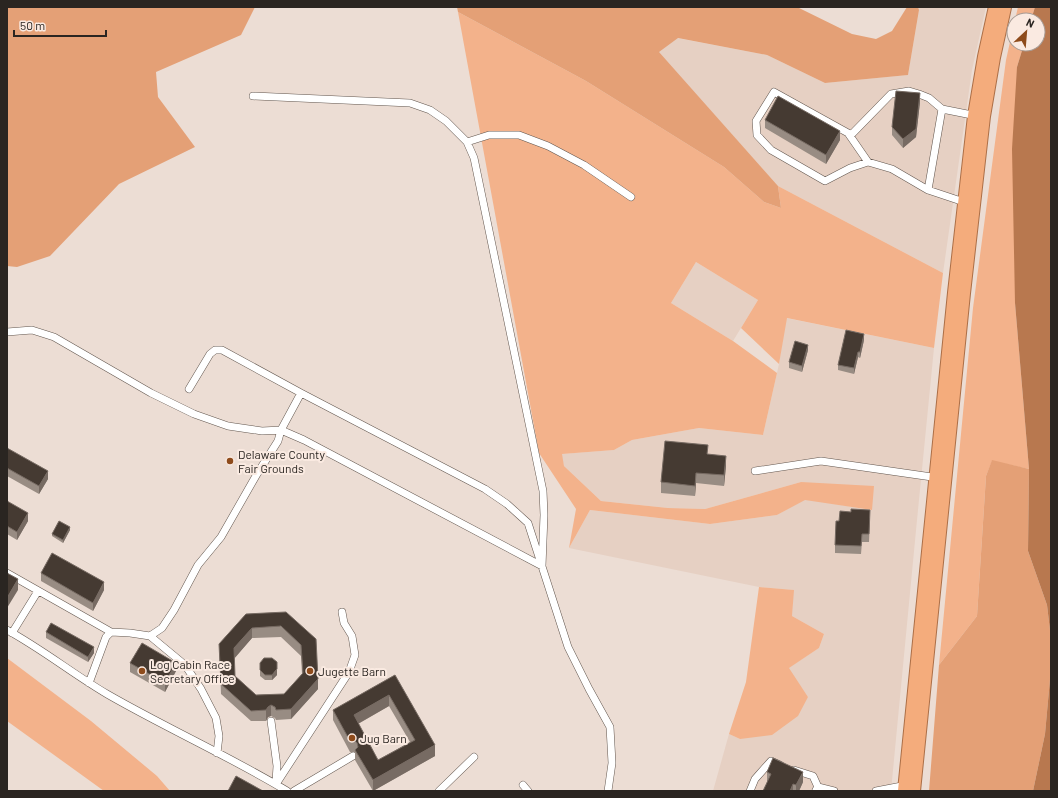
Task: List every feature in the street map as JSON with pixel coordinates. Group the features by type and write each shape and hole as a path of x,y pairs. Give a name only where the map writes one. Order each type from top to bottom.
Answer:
{"highway":[{"path":"909,788 939,478 979,116 989,57 1000,7"}],"lane":[{"path":"868,162 848,133 774,92 756,121 756,135 771,150 825,181 850,168 868,162 892,169 928,190 969,204"},
{"path":"850,136 891,94 909,92 919,94 928,98 942,109 979,116"},
{"path":"253,96 410,103 430,110 446,121 467,142 474,158 543,491 544,515 542,566"},
{"path":"928,190 942,109"},
{"path":"467,142 489,135 518,135 548,146 584,165 631,197"},
{"path":"7,332 32,330 54,337 151,393 194,414 228,426 262,431 281,430 304,440 542,566"},
{"path":"189,389 210,354 214,350 222,350 485,489 507,504 528,523 568,647 610,727 612,763 608,791"},
{"path":"150,636 162,628 174,610 198,565 220,537 278,441 281,430 301,393"},
{"path":"755,471 821,461 939,478"},
{"path":"7,573 111,632 150,636 185,665 216,718 219,736 217,753"},
{"path":"38,591 10,632 90,683 162,724 287,791"},
{"path":"276,784 349,672 355,655 352,636 344,623 342,612"},
{"path":"90,683 106,637 111,632"},
{"path":"271,720 277,766 276,784"},
{"path":"294,791 353,756"},
{"path":"439,791 474,758"},
{"path":"750,791 755,779 770,761 813,776 817,789 834,791"},
{"path":"523,785 528,791"},
{"path":"876,791 909,788"}],"shaded area":[{"path":"7,7 255,7 241,35 156,72 158,97 195,147 119,184 50,256 17,267 7,266"},
{"path":"457,7 797,7 852,34 876,39 892,31 907,7 918,7 919,10 908,75 825,83 767,55 678,38 659,52 778,186 781,208 764,202 724,167 586,81 458,12"},
{"path":"918,7 986,7 972,70 943,273 778,186 658,52 677,38 767,55 825,83 908,75 919,10"},
{"path":"1018,7 1035,7 1033,12 1017,12"},
{"path":"1035,7 1051,7 1051,639 1047,605 1028,551 1029,469 1015,303 1012,149 1017,67 1022,52 1046,52 1046,12 1033,12"},
{"path":"458,12 586,81 724,167 764,202 781,208 778,186 943,273 934,348 787,318 779,364 741,328 758,300 696,262 671,303 733,341 777,373 763,435 699,428 632,440 614,450 562,454 564,466 601,501 668,508 705,509 801,482 874,486 872,510 805,500 777,515 710,524 590,510 569,548 576,509 539,453"},
{"path":"1008,52 1022,52 1017,67 1015,303 1029,469 992,461 986,476 977,616 939,665 973,308"},
{"path":"696,262 758,300 733,341 671,303"},
{"path":"786,318 934,348 891,791 713,791 729,734 740,739 808,697 788,668 819,648 824,634 792,616 793,590 759,587 569,548 590,510 710,524 777,515 805,499 872,510 801,482 705,509 668,508 601,501 564,466 561,454 614,450 632,440 699,428 763,435 779,364"},
{"path":"992,460 1029,469 1028,551 1047,605 1051,639 1051,668 1045,734 1033,791 929,791 939,665 977,616 986,476"},
{"path":"759,587 794,590 792,616 824,634 819,648 789,668 808,697 798,716 772,735 740,739 729,734 746,682"},
{"path":"7,658 91,721 157,776 170,791 104,791 7,721"},
{"path":"1051,668 1051,791 1033,791 1045,734"}],"building":[{"path":"896,91 920,93 916,129 903,139 892,127"},
{"path":"778,96 840,131 826,155 765,120"},
{"path":"846,330 864,334 860,352 858,352 854,368 838,365"},
{"path":"795,341 808,345 802,366 789,362"},
{"path":"665,441 708,445 707,454 726,456 724,475 696,473 695,486 661,482"},
{"path":"7,448 48,471 39,486 7,468"},
{"path":"7,501 28,513 17,532 7,526"},
{"path":"851,509 870,510 869,534 862,534 861,546 835,545 836,521 839,521 840,511 851,512"},
{"path":"59,521 70,527 63,540 52,534"},
{"path":"52,553 104,582 93,603 41,573"},
{"path":"7,573 18,579 7,598"},
{"path":"286,612 316,639 318,679 291,709 276,710 275,707 271,705 266,710 251,711 221,684 219,644 246,614","holes":["281,626 301,645 303,673 284,694 256,695 235,676 234,648 252,628"]},
{"path":"51,623 94,647 88,657 46,632"},
{"path":"142,643 176,663 165,683 130,663"},
{"path":"264,658 272,658 277,662 277,669 272,675 265,675 260,670 260,663"},
{"path":"395,675 435,745 373,780 355,750 358,747 357,743 355,741 350,741 333,710","holes":["389,695 415,740 378,760 354,715"]},
{"path":"773,758 803,772 796,785 793,784 790,791 763,791 771,774 767,772"},
{"path":"236,776 263,791 228,791"}],"place":[{"name":"Delaware County Fair Grounds","path":"230,461"},
{"name":"Log Cabin Race Secretary Office","path":"142,671"},
{"name":"Jugette Barn","path":"310,671"},
{"name":"Jug Barn","path":"352,738"}]}
